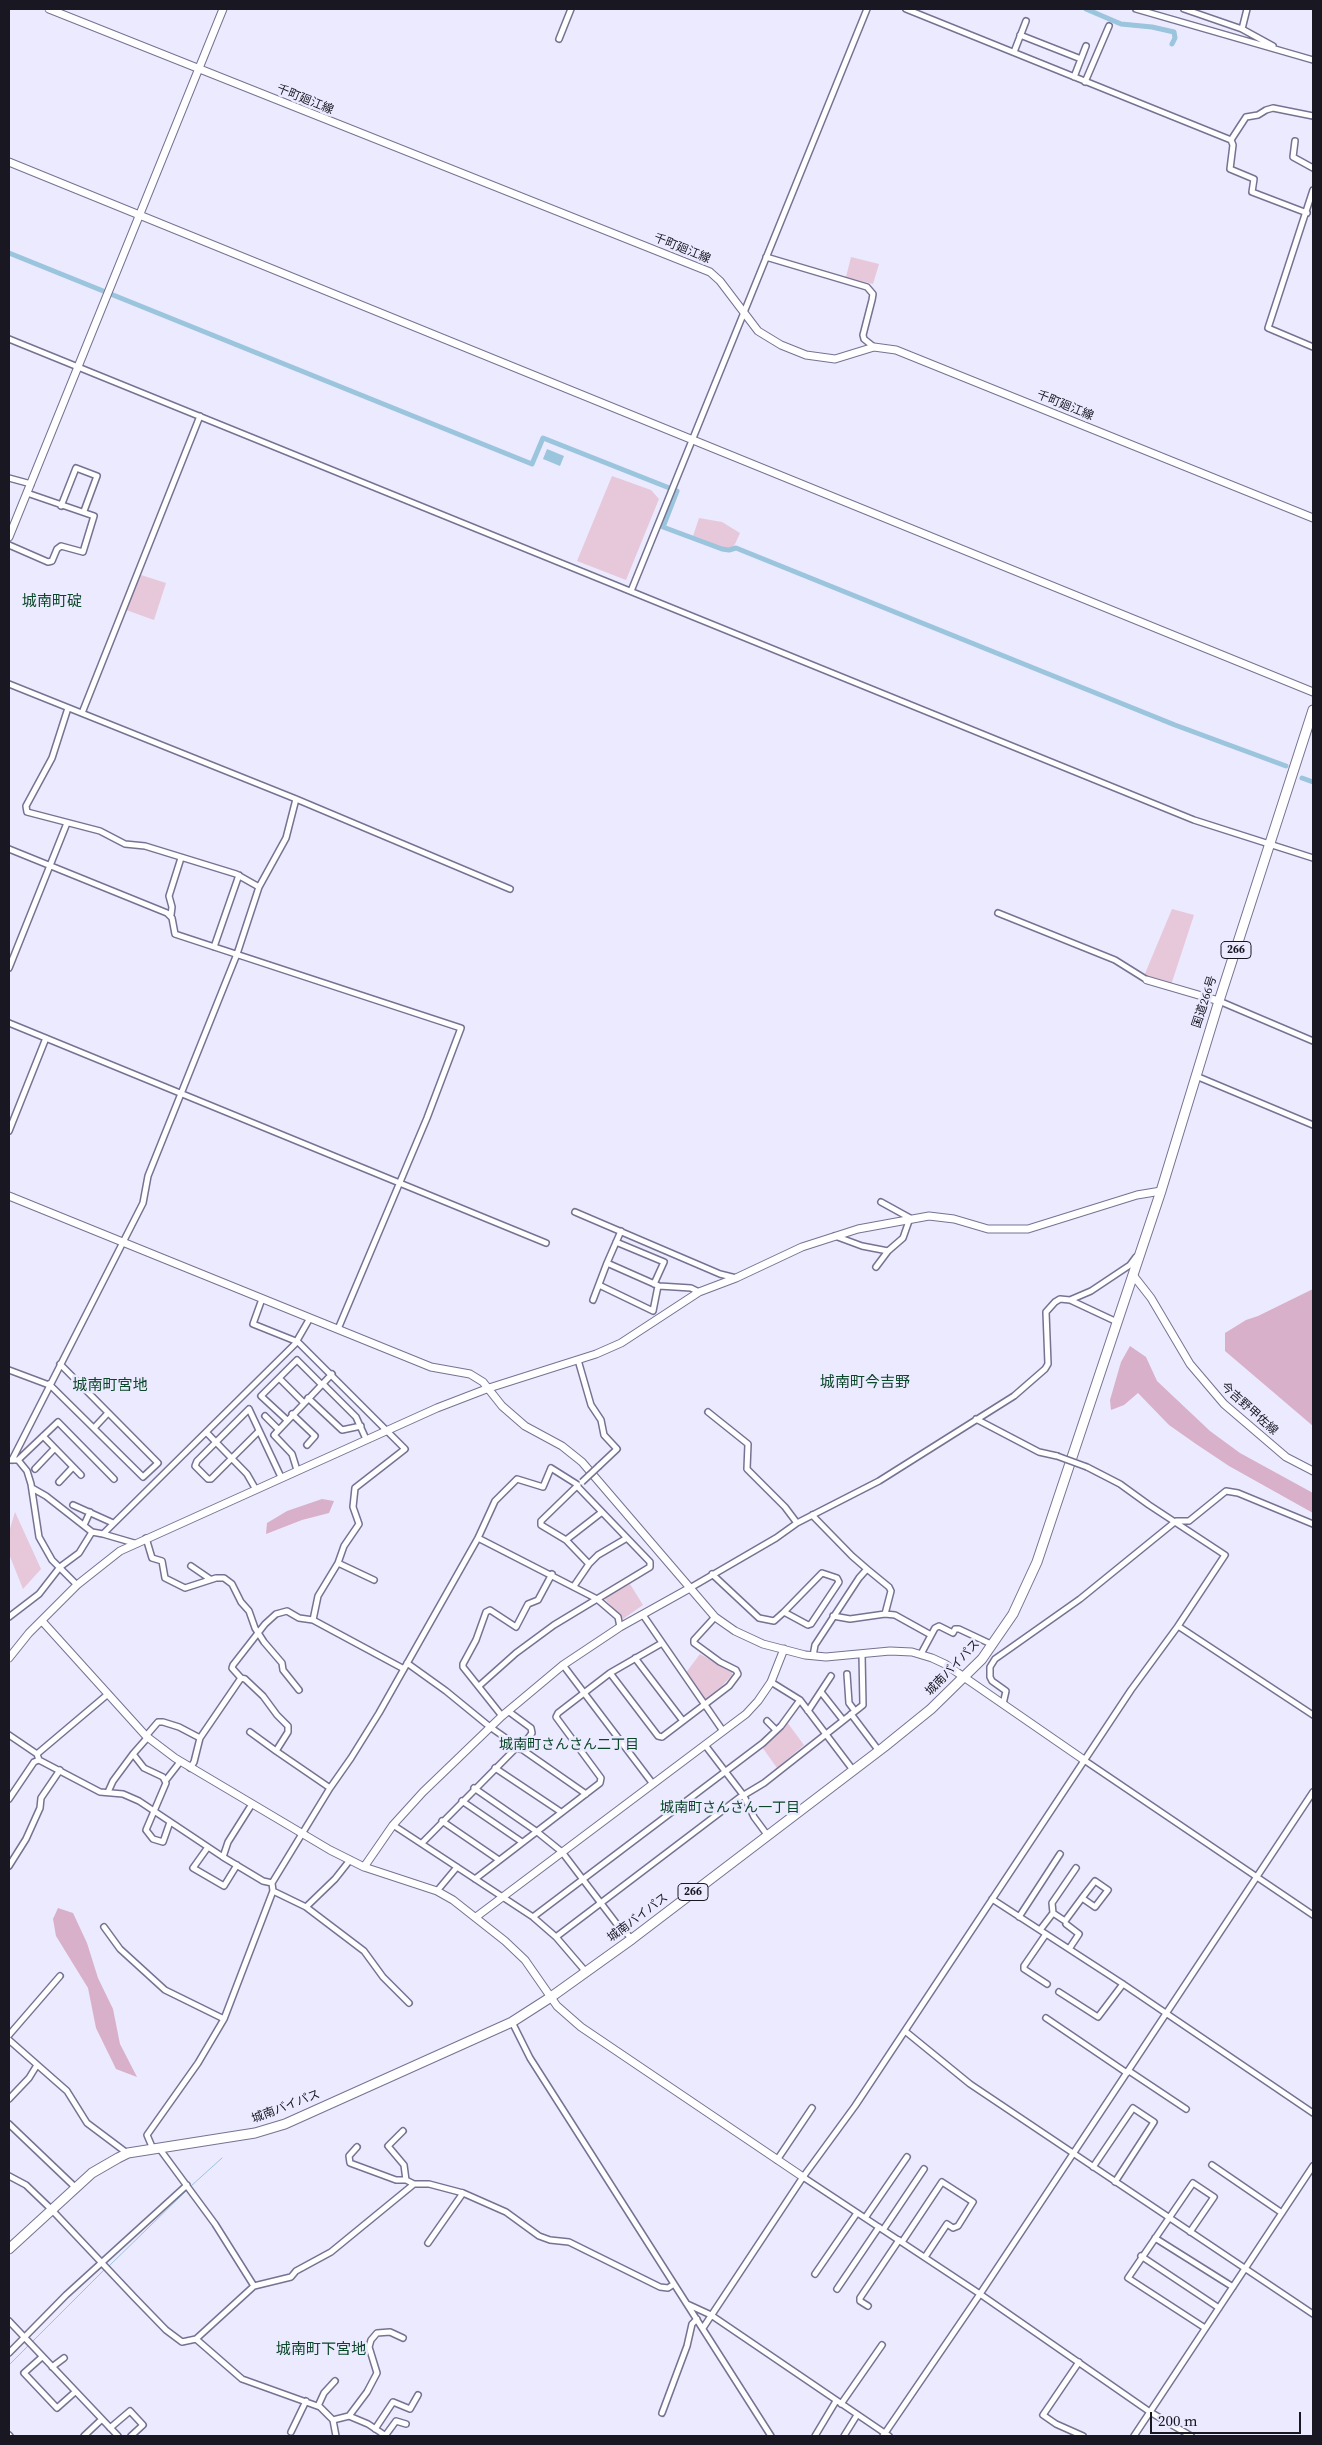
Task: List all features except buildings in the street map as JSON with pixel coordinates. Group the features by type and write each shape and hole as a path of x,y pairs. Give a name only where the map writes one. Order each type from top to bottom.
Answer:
{"highway":[{"name":"国道266号","path":"1133,1275 1161,1191 1218,1001 1272,844 1313,710"},
{"name":"城南バイパス","path":"9,2249 75,2187 104,2165 128,2153 255,2133 285,2124 512,2022 551,1997 632,1939 879,1751 931,1709 993,1645 1013,1614 1037,1562 1133,1275"}],"street":[{"name":"千町廻江線","path":"49,9 710,272 720,281 758,331 781,345 806,355 835,359 874,347 886,347 1313,518"},
{"path":"9,537 222,9"},
{"path":"559,39 571,9"},
{"path":"631,591 867,9"},
{"path":"906,9 921,12 1085,82 1231,140 1233,145 1230,169 1254,179 1252,192 1307,213"},
{"path":"1136,9 1313,60"},
{"path":"1184,9 1242,29 1278,49"},
{"path":"1242,29 1247,9"},
{"path":"1014,52 1026,21"},
{"path":"1085,82 1108,26"},
{"path":"1020,35 1081,59"},
{"path":"1074,77 1086,46"},
{"path":"1231,140 1246,117 1258,115 1266,110 1274,108 1313,116"},
{"path":"1295,141 1293,157 1313,168"},
{"path":"9,162 1313,692"},
{"path":"1313,190 1268,328 1313,347"},
{"path":"766,257 867,287 873,294 863,334 864,339 874,347"},
{"path":"9,339 1194,820 1313,858"},
{"path":"82,713 200,416"},
{"path":"61,506 76,468 97,476 84,511"},
{"path":"9,478 30,484"},
{"path":"9,544 48,562 52,561 57,549 61,546 83,552 94,517 84,511 61,506 27,493"},
{"path":"9,684 296,799 510,889"},
{"path":"68,708 52,758 26,810 100,831 125,844 145,846 239,875 259,887"},
{"path":"13,1460 49,1384 143,1203 148,1176 237,954 259,887 286,838 296,799"},
{"path":"9,968 67,823"},
{"path":"9,849 171,915"},
{"path":"180,858 169,896 175,934 462,1028 400,1184 338,1329"},
{"path":"214,947 239,875"},
{"path":"998,913 1115,960 1147,980 1218,1001 1313,1040"},
{"path":"9,1023 546,1243"},
{"path":"9,1131 46,1038"},
{"path":"1195,1076 1313,1125"},
{"path":"9,1658 77,1585 106,1560 134,1543 366,1439 489,1388 578,1360 620,1343 699,1292 736,1278 802,1247 834,1236 910,1218 929,1216 954,1219 988,1229 1028,1229 1137,1195 1161,1191"},
{"path":"9,1196 431,1367 470,1374 483,1382 510,1413 531,1429 569,1451 594,1473 715,1617 747,1638 813,1656 826,1657 890,1651 921,1654 945,1664 1313,1915"},
{"path":"882,1202 910,1218"},
{"path":"575,1212 720,1274 736,1278"},
{"path":"876,1268 888,1251 903,1238 910,1218"},
{"path":"593,1300 620,1231"},
{"path":"834,1236 862,1246 888,1251"},
{"path":"599,1285 653,1311 656,1285 664,1262 616,1242"},
{"path":"1070,1300 1091,1291 1130,1265 1140,1253"},
{"path":"607,1263 656,1285 691,1288 699,1292"},
{"name":"今吉野甲佐線","path":"1133,1275 1151,1298 1190,1364 1224,1404 1286,1457 1313,1470"},
{"path":"262,1299 253,1324 298,1342 388,1430 404,1449 356,1488 352,1507 359,1524 344,1546 338,1563 318,1596 313,1620"},
{"path":"364,1867 393,1825 490,1727 563,1665 620,1628 776,1538 797,1523 879,1481 1014,1396 1045,1369 1048,1359 1046,1312 1049,1307 1060,1299 1070,1300 1117,1322"},
{"path":"103,1534 298,1342 310,1318"},
{"path":"286,1420 261,1396 297,1360 351,1412 361,1426 366,1439"},
{"path":"578,1360 591,1404 601,1420 604,1435 617,1449 577,1486 542,1521 541,1525 566,1540 589,1564"},
{"path":"9,1370 49,1384 143,1477 158,1463 60,1364"},
{"path":"298,1470 292,1454 275,1439 274,1435 286,1420 332,1374"},
{"path":"280,1378 342,1430 346,1431 361,1426"},
{"path":"258,1431 211,1479 208,1479 195,1466 249,1409 281,1477"},
{"path":"708,1412 748,1444 747,1469 785,1507 797,1523"},
{"path":"94,1428 108,1413"},
{"path":"292,1414 315,1436 307,1445"},
{"path":"265,1416 278,1430"},
{"path":"703,2328 803,2177 855,2106 1131,1690 1178,1626 1225,1554 1120,1484 1087,1467 1057,1456 1039,1452 976,1419"},
{"path":"13,1460 58,1422 114,1479"},
{"path":"206,1432 247,1474 255,1488"},
{"path":"43,1436 80,1475"},
{"path":"35,1469 54,1449"},
{"path":"13,1460 27,1471 32,1488 39,1537 52,1560 77,1585"},
{"path":"59,1482 73,1467"},
{"path":"254,2286 189,2187 147,2135 198,2063 224,2019 273,1891 272,1883 304,1834 330,1788 351,1758 404,1669 478,1538 494,1501 516,1479 544,1486 551,1468 577,1486 650,1562 650,1567 554,1625 516,1653 478,1686"},
{"path":"32,1488 46,1496 92,1532 134,1543"},
{"path":"1003,1704 1006,1691 992,1681 990,1676 990,1667 995,1659 1080,1599 1176,1521 1189,1521 1226,1491 1238,1492 1313,1524"},
{"path":"73,1505 113,1523"},
{"path":"84,1525 90,1512"},
{"path":"566,1540 602,1512"},
{"path":"812,1515 852,1556 889,1587 890,1591 885,1614"},
{"path":"9,1617 39,1594 60,1567 79,1553 92,1532"},
{"path":"146,1537 152,1558 162,1561 165,1578 186,1588 210,1580 224,1578 232,1584 241,1602 249,1611 258,1634 282,1663 283,1670 299,1690"},
{"path":"478,1538 552,1574 597,1599 618,1617 620,1628"},
{"path":"574,1586 589,1564 598,1555 627,1538"},
{"path":"338,1563 374,1580"},
{"path":"191,1566 210,1580"},
{"path":"813,1656 815,1645 833,1616 867,1569"},
{"path":"712,1574 759,1618 774,1621 822,1572 837,1578 839,1582 811,1624 784,1612"},
{"path":"422,1843 474,1788 532,1733 531,1728 505,1713 478,1686 463,1664 476,1640 486,1612 490,1610 516,1627 528,1604 538,1600 552,1574"},
{"path":"276,1751 288,1732 288,1726 263,1696 245,1678 240,1678 232,1668 265,1624 276,1614 288,1611 299,1618 313,1620 404,1669"},
{"path":"833,1616 850,1619 885,1614 904,1619 931,1635"},
{"path":"643,1615 723,1731"},
{"path":"610,1673 658,1736 662,1737 729,1686 738,1674 736,1670 720,1662 694,1643 694,1640 715,1617"},
{"path":"42,1621 147,1736 180,1762 350,1860 364,1867 437,1891 476,1917 525,1960 556,2006 605,2044 980,2294 1150,2412 1191,2436"},
{"path":"921,1654 931,1635 939,1626 953,1633 958,1629 993,1645"},
{"path":"1178,1626 1313,1715"},
{"path":"475,1879 600,1783 601,1778 556,1717 558,1713 610,1673 662,1643"},
{"path":"476,1917 752,1708 771,1682 784,1649"},
{"path":"556,1937 764,1783 864,1702 862,1654"},
{"path":"635,1658 683,1721"},
{"path":"407,1663 518,1748 586,1794"},
{"path":"563,1665 653,1784"},
{"path":"846,1674 849,1703 879,1751"},
{"path":"808,1711 831,1676"},
{"path":"190,1768 194,1762 200,1738 240,1678"},
{"path":"771,1682 800,1700 853,1770"},
{"path":"821,1692 843,1720"},
{"path":"37,1754 108,1694"},
{"path":"533,1918 763,1743 800,1700"},
{"path":"767,1721 776,1730"},
{"path":"108,1792 113,1781 158,1722 179,1727 200,1738"},
{"path":"250,1732 330,1788"},
{"path":"9,1735 37,1754 39,1760 100,1792 132,1797 263,1881 272,1883"},
{"path":"704,1745 744,1796 754,1817 768,1836"},
{"path":"133,1754 144,1768 166,1780"},
{"path":"9,1799 34,1762 39,1760"},
{"path":"170,1822 163,1842 153,1839 146,1830 166,1780 180,1762"},
{"path":"495,1768 562,1812"},
{"path":"9,1866 26,1839 40,1808 41,1798 60,1770"},
{"path":"474,1788 536,1831 562,1852 616,1923 632,1939"},
{"path":"687,2304 711,2315 886,2435 1313,1792"},
{"path":"462,1801 522,1842"},
{"path":"223,1856 228,1842 252,1804"},
{"path":"442,1821 499,1860"},
{"path":"393,1825 533,1918 556,1937 586,1972"},
{"path":"208,1847 193,1868 224,1886 237,1865"},
{"path":"1018,1917 1060,1854"},
{"path":"306,1907 335,1879 350,1860"},
{"path":"437,1891 456,1867"},
{"path":"1040,1930 1053,1913 1052,1903 1076,1868"},
{"path":"1053,1913 1065,1921 1082,1898 1095,1881 1108,1890 1095,1907 1082,1898"},
{"path":"273,1891 306,1907 364,1951 383,1977 409,2002"},
{"path":"992,1900 1123,1984 1313,2113"},
{"path":"1066,1924 1079,1934 1069,1949"},
{"path":"104,1927 120,1949 165,1990 224,2019"},
{"path":"1046,1934 1024,1966 1024,1969 1046,1984"},
{"path":"9,2035 60,1976"},
{"path":"1059,1992 1098,2017 1123,1984"},
{"path":"1046,2018 1186,2109"},
{"path":"512,2022 530,2058 771,2436"},
{"path":"905,2031 970,2084 1313,2314"},
{"path":"9,2040 67,2091 87,2123 128,2153"},
{"path":"9,2099 29,2078 37,2065"},
{"path":"777,2160 812,2108"},
{"path":"1093,2167 1133,2108 1140,2112 1154,2122 1114,2182"},
{"path":"9,2124 75,2187"},
{"path":"402,2132 388,2146 404,2165 406,2180"},
{"path":"357,2147 350,2156 350,2163 396,2180 406,2180 414,2184 429,2184 462,2193 501,2209 539,2236 569,2242 660,2287 668,2288 674,2284"},
{"path":"865,2218 907,2157"},
{"path":"1212,2165 1282,2212"},
{"path":"1134,2436 1313,2166"},
{"path":"837,2289 924,2169"},
{"path":"9,2176 26,2185 51,2209 100,2263 182,2342 196,2339 254,2286 291,2277 296,2271 331,2252 414,2184"},
{"path":"868,2306 860,2301 860,2298 942,2182 974,2202 958,2226 953,2228 947,2224 924,2257"},
{"path":"1190,2232 1214,2197 1194,2183 1141,2256 1128,2278 1206,2328"},
{"path":"9,2354 100,2263 189,2187"},
{"path":"428,2243 462,2193"},
{"path":"815,2274 857,2213"},
{"path":"1154,2238 1232,2287"},
{"path":"1141,2256 1219,2308"},
{"path":"662,2413 687,2346 692,2324 697,2319"},
{"path":"9,2321 118,2436"},
{"path":"333,2420 349,2416 368,2392 377,2373 370,2347 371,2340 377,2333 383,2331 403,2338"},
{"path":"196,2339 242,2378 318,2406 333,2420 336,2436"},
{"path":"815,2436 882,2345"},
{"path":"42,2356 24,2373 57,2408 75,2392"},
{"path":"52,2368 64,2358"},
{"path":"1079,2362 1043,2415 1056,2424 1083,2436"},
{"path":"318,2406 324,2393 335,2381"},
{"path":"375,2429 393,2402 410,2409 418,2396"},
{"path":"291,2432 306,2401"},
{"path":"110,2428 130,2412 143,2425 131,2436"},
{"path":"844,2436 857,2415"},
{"path":"349,2416 386,2436 396,2421 406,2424"},
{"path":"84,2436 102,2420"}],"shaded area":[{"path":"851,257 879,264 873,284 846,277"},
{"path":"612,476 651,490 659,499 626,580 577,561"},
{"path":"699,518 722,522 740,533 732,548 722,547 693,536"},
{"path":"141,575 166,583 154,620 126,610"},
{"path":"1172,909 1194,915 1171,985 1144,976"},
{"path":"1313,1289 1313,1426 1225,1351 1225,1333 1246,1320"},
{"path":"1130,1346 1146,1357 1157,1381 1210,1431 1240,1453 1313,1493 1313,1513 1229,1466 1196,1444 1169,1425 1138,1393 1124,1405 1111,1410 1110,1400 1121,1362"},
{"path":"322,1499 334,1501 329,1513 302,1520 266,1534 267,1523 287,1511"},
{"path":"15,1512 41,1569 23,1589 9,1554 9,1532"},
{"path":"630,1584 643,1605 623,1619 604,1598"},
{"path":"700,1654 732,1672 732,1675 721,1687 705,1699 685,1674"},
{"path":"787,1722 804,1745 777,1768 762,1747"},
{"path":"58,1908 73,1913 87,1943 98,1978 113,2009 120,2044 137,2077 116,2069 96,2028 88,1988 56,1936 53,1919"}],"water":[{"path":"547,449 564,456 560,466 543,459"}],"waterway":[{"path":"1086,9 1121,24 1152,27 1174,32 1175,38 1172,44"},
{"path":"9,253 532,464 543,438 677,491 663,527 722,549 736,548 1175,725 1286,766"},
{"path":"1302,778 1313,782"},
{"path":"1283,845 1303,852"},
{"path":"191,2186 222,2158"},
{"path":"108,2267 188,2189"},
{"path":"32,2342 105,2269"},
{"path":"9,2365 29,2345"}],"district":[{"name":"城南町碇","path":"52,602"},
{"name":"城南町今吉野","path":"865,1383"},
{"name":"城南町宮地","path":"110,1386"},
{"name":"城南町さんさん二丁目","path":"569,1745"},
{"name":"城南町さんさん一丁目","path":"730,1808"},
{"name":"城南町下宮地","path":"321,2350"}]}
